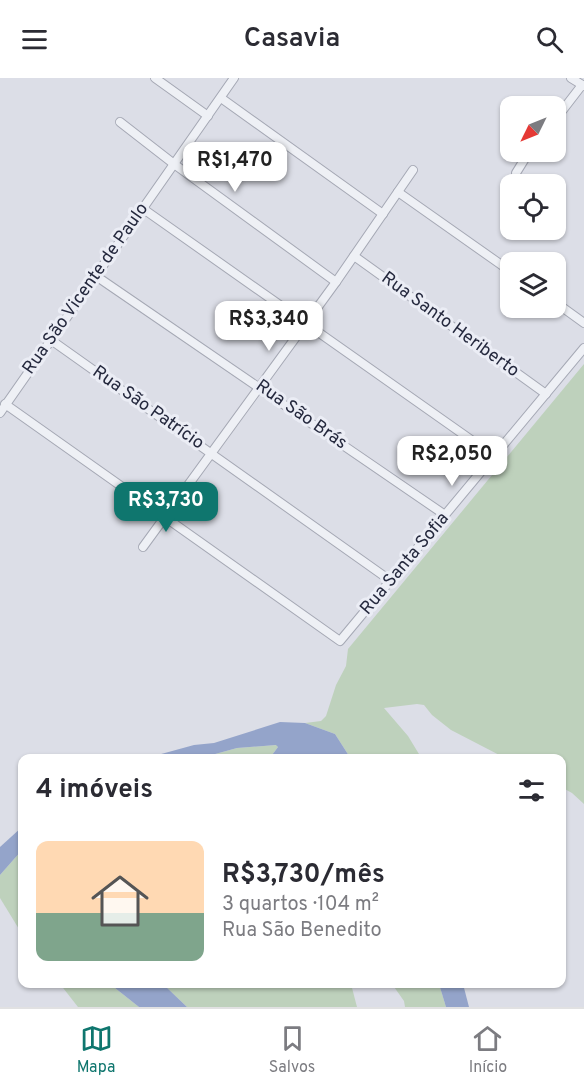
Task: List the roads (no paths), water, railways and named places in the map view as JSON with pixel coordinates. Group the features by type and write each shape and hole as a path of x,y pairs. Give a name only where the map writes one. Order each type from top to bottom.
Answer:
{"street":[{"path":"154,78 208,116"},
{"name":"Rua São Vicente de Paulo","path":"0,413 234,78"},
{"path":"566,107 583,86 571,78"},
{"path":"221,98 383,214"},
{"path":"120,122 336,282"},
{"path":"143,547 336,282 413,170"},
{"path":"398,192 500,264"},
{"path":"142,208 307,322 494,456"},
{"name":"Rua Santo Heriberto","path":"354,256 546,394"},
{"name":"Rua São Brás","path":"96,276 445,515"},
{"path":"566,311 584,323"},
{"name":"Rua São Patrício","path":"51,340 391,581"},
{"name":"Rua Santa Sofia","path":"165,516 340,641 584,348"},
{"path":"6,404 165,516"}],"water":[{"path":"280,722 305,723 335,734 348,754 273,754 278,747 276,745 237,748 215,754 161,754 194,745 214,743"},
{"path":"18,831 18,855 0,875 0,847"},
{"path":"115,988 167,988 187,1007 139,1007"},
{"path":"440,988 464,988 469,1007 446,1007"}]}
